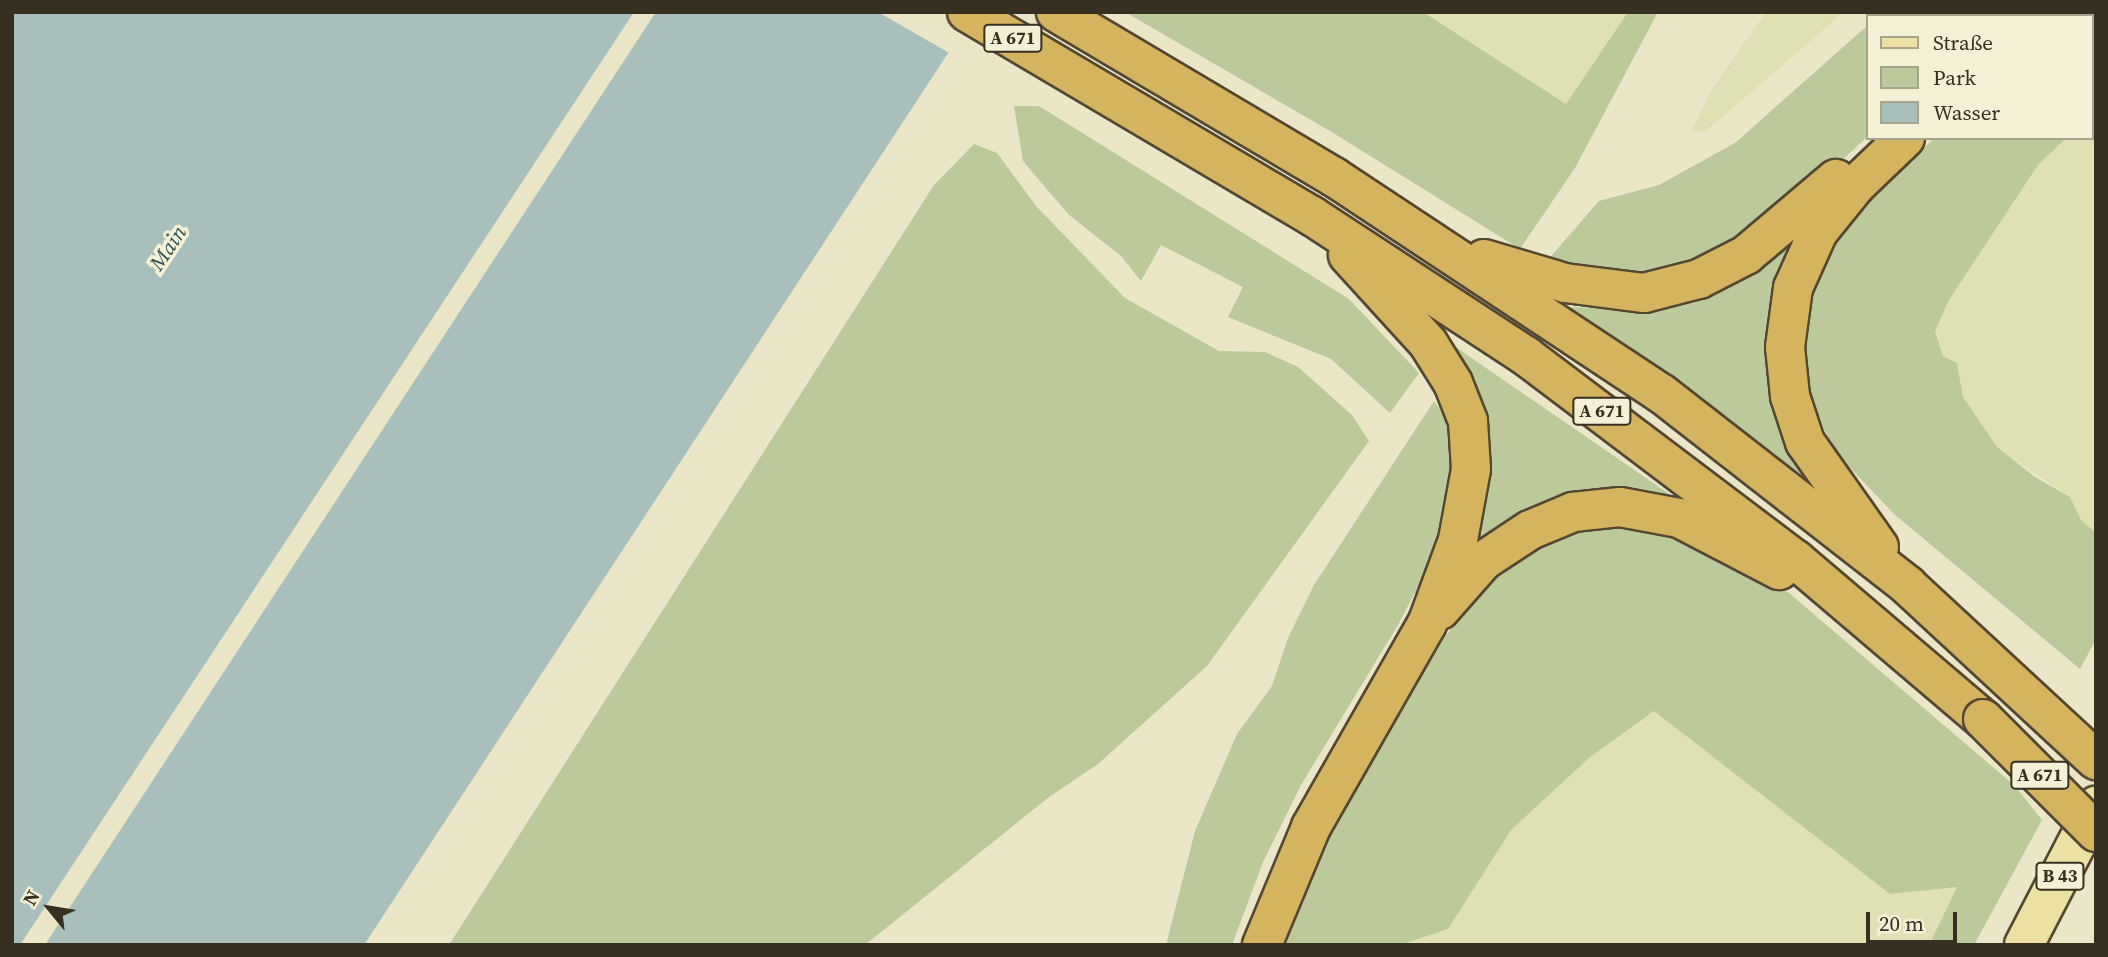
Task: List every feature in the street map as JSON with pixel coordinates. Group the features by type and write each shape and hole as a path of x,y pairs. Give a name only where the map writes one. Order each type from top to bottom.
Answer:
{"highway":[{"name":"A 671","path":"967,12 1312,216 1620,424 1878,627 1983,719 2096,831"},
{"name":"A 671","path":"1070,20 1445,247 1662,394 1907,585 2096,760"},
{"path":"1445,247 1600,290 1644,293 1699,279 1746,255 1792,219 1876,140"},
{"path":"1903,140 1849,192 1818,232 1793,288 1785,348 1790,396 1805,442 1907,585"},
{"path":"1262,945 1311,827 1427,624 1458,540 1471,470 1468,421 1453,383 1428,343 1312,216"},
{"path":"1427,624 1483,561 1530,530 1573,512 1620,507 1679,518 1723,538 1878,627"}],"main road":[{"name":"B 43","path":"2024,945 2096,807"}],"green space":[{"path":"1125,12 1423,12 1566,104 1628,12 1658,12 1575,168 1520,249 1330,131"},
{"path":"1423,12 1628,12 1566,104"},
{"path":"1766,12 1844,12 1704,133 1692,131 1712,89"},
{"path":"1883,12 1993,12 1936,14 1881,14"},
{"path":"2096,12 2094,62 2094,14 2070,14"},
{"path":"1867,26 1867,137 1788,210 1685,269 1640,276 1546,262 1599,201 1659,185 1735,143"},
{"path":"1014,106 1039,106 1349,299 1419,373 1390,413 1331,359 1228,317 1243,287 1161,245 1141,281 1121,256 1069,215 1023,161"},
{"path":"2096,110 2096,533 2081,520 2070,497 1997,448 1963,397 1957,364 1943,356 1935,331 1949,300 2038,165 2064,140 2094,140"},
{"path":"1933,140 2064,140 2038,165 1949,300 1935,331 1943,356 1957,363 1963,397 1997,447 2035,477 2070,497 2081,520 2096,533 2096,639 2080,669 1894,514 1839,456 1807,399 1802,333 1811,286 1830,244 1870,196"},
{"path":"974,144 997,153 1036,206 1125,298 1219,351 1265,352 1298,367 1352,415 1369,441 1207,666 1098,764 1049,797 865,945 449,945 934,185"},
{"path":"1814,219 1771,328 1843,505 1570,307 1639,310"},
{"path":"1444,339 1697,513 1641,495 1467,556 1487,490 1488,459"},
{"path":"1434,401 1447,419 1456,455 1453,499 1435,554 1398,625 1301,785 1263,862 1232,945 1166,945 1195,831 1237,734 1272,686 1288,638 1314,585"},
{"path":"1634,520 1702,542 1789,593 2015,786 2042,820 1974,945 1929,945 1957,887 1890,894 1654,711 1589,758 1511,830 1448,929 1400,945 1281,945 1312,869 1368,764 1434,650 1489,583 1560,534"},
{"path":"1655,711 1890,894 1957,886 1929,945 1400,945 1448,929 1511,830 1589,758"}],"water":[{"name":"Main","path":"12,12 634,12 20,945 12,945"},
{"path":"656,12 975,12 364,945 45,945"}],"pier":[{"path":"878,12 978,12 951,54"}]}
